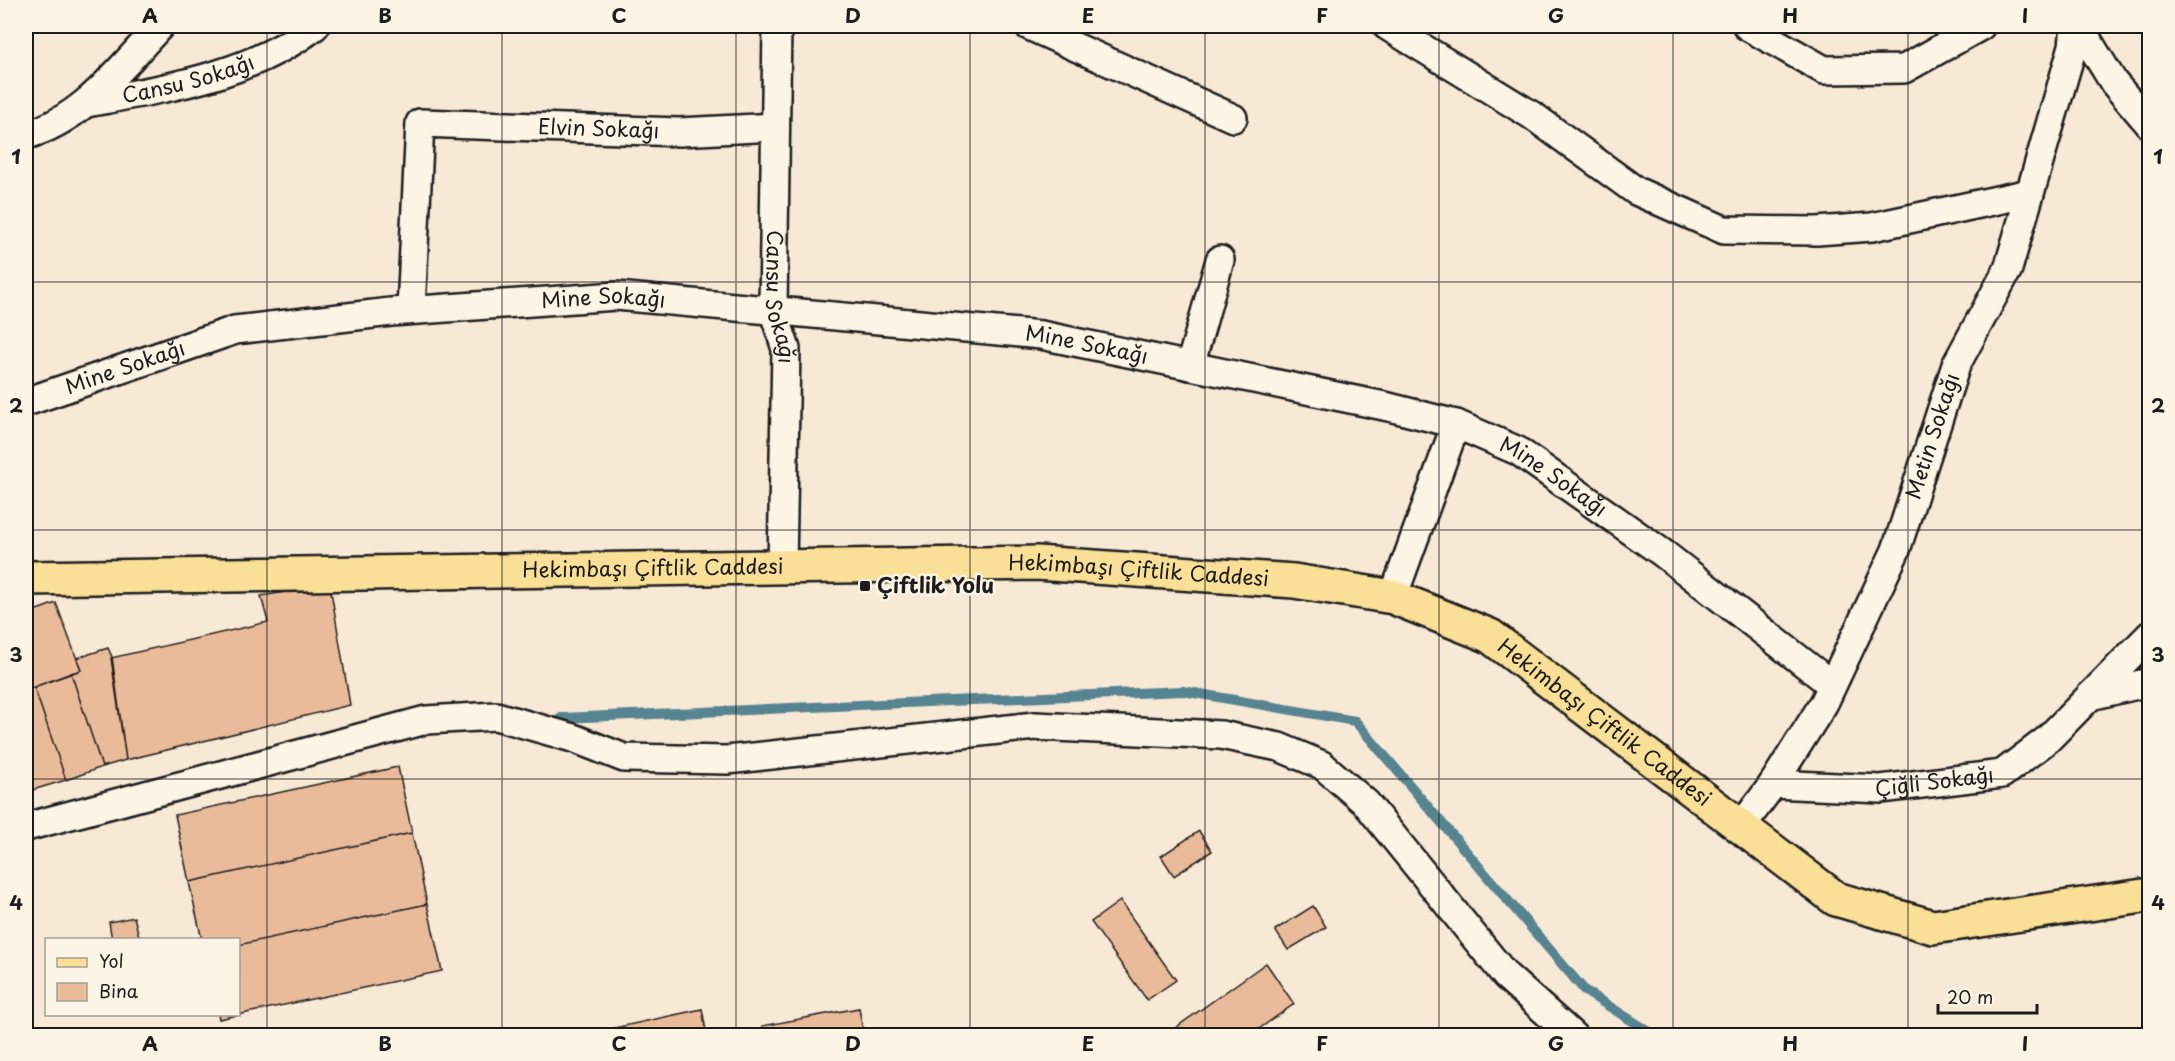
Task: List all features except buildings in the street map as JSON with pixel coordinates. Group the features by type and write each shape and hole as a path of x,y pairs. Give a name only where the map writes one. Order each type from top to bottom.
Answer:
{"main road":[{"name":"Hekimbaşı Çiftlik Caddesi","path":"26,573 73,579 1037,563 1294,581 1393,597 1490,636 1836,899 1933,927 2150,895"}],"street":[{"name":"Cansu Sokağı","path":"26,135 41,131 87,103 160,26"},
{"name":"Cansu Sokağı","path":"87,103 154,91 229,72 292,43 315,26"},
{"name":"Cansu Sokağı","path":"777,26 773,310 786,349 782,567"},
{"path":"1029,26 1233,118"},
{"path":"1387,26 1533,116 1636,191 1724,230 1817,231 1872,227 2030,193"},
{"path":"1747,26 1824,70 1904,69 1981,26"},
{"name":"Metin Sokağı","path":"1741,827 1773,784 1832,684 1896,550 1956,365 2008,269 2077,26"},
{"name":"Metin Sokağı","path":"2077,26 2114,83 2150,125"},
{"name":"Elvin Sokağı","path":"411,310 420,123 678,132 776,127"},
{"path":"1190,366 1220,260"},
{"name":"Mine Sokağı","path":"26,402 235,330 411,310 616,296 1041,335 1389,407 1456,424 1518,451 1664,554 1832,684"},
{"path":"1393,597 1456,424"},
{"name":"Çiğli Sokağı","path":"1773,784 1881,789 2002,774 2048,739 2150,635"},
{"path":"2091,696 2150,682"},
{"path":"26,827 426,720 496,716 573,738 624,758 727,760 1035,726 1221,735 1279,747 1322,765 1366,803 1506,976 1573,1035"}],"waterway":[{"path":"561,718 1183,691 1355,721 1585,991 1656,1036"}],"place":[{"name":"Çiftlik Yolu","path":"865,586"}]}
